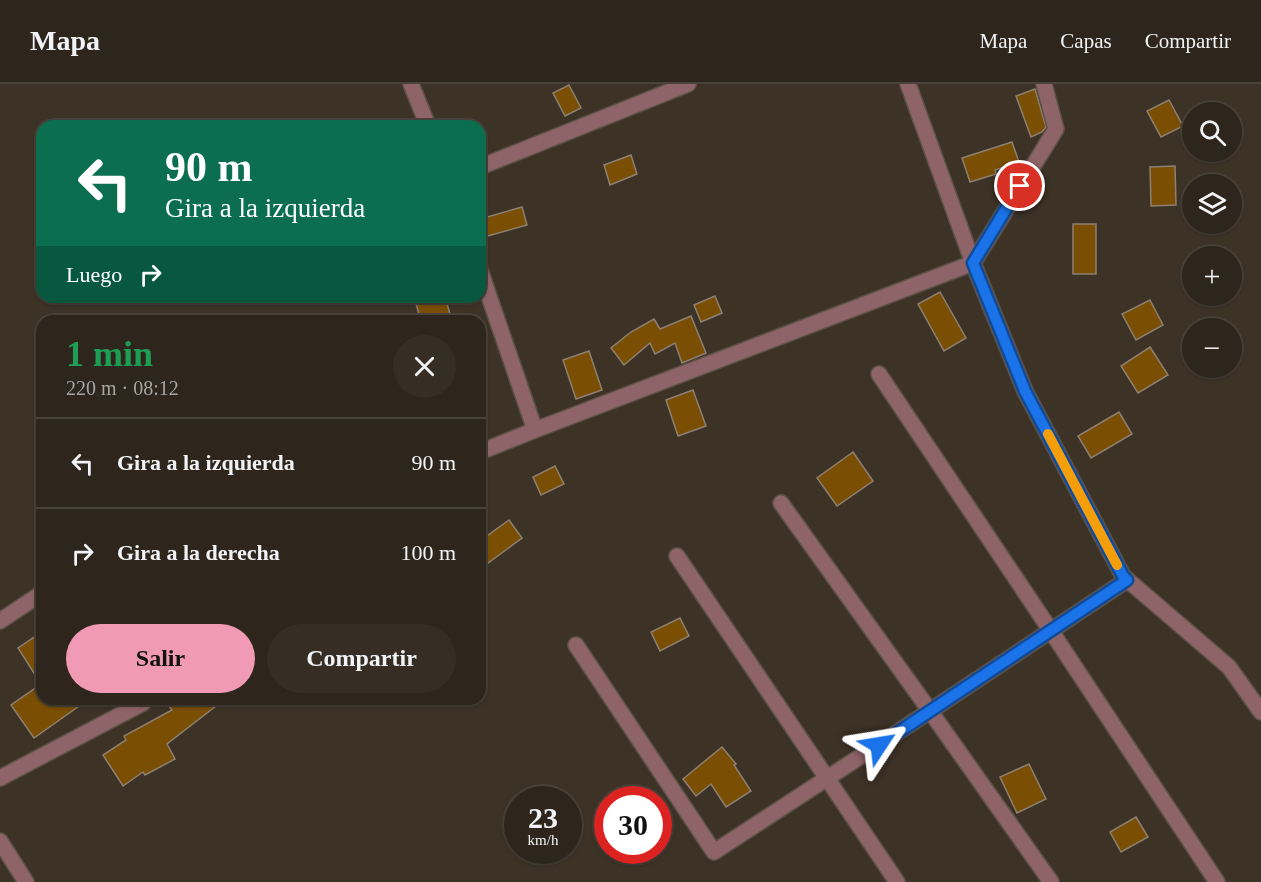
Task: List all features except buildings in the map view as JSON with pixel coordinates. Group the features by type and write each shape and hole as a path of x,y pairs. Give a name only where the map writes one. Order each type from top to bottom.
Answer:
{"street":[{"path":"411,84 426,120"},
{"path":"486,165 688,84"},
{"path":"908,84 973,263 1025,391 1123,576 1229,667 1261,712"},
{"path":"486,449 973,263 1056,129 1044,84"},
{"path":"486,287 535,429"},
{"path":"879,374 1217,882"},
{"path":"782,503 1051,882"},
{"path":"676,556 897,882"},
{"path":"576,645 714,852 1127,580"},
{"path":"0,621 36,597"},
{"path":"0,778 138,705"},
{"path":"0,841 26,882"}],"slow traffic":[{"path":"1048,434 1117,565"}],"route":[{"path":"879,745 1127,580 1025,391 973,263 1020,186"}]}
